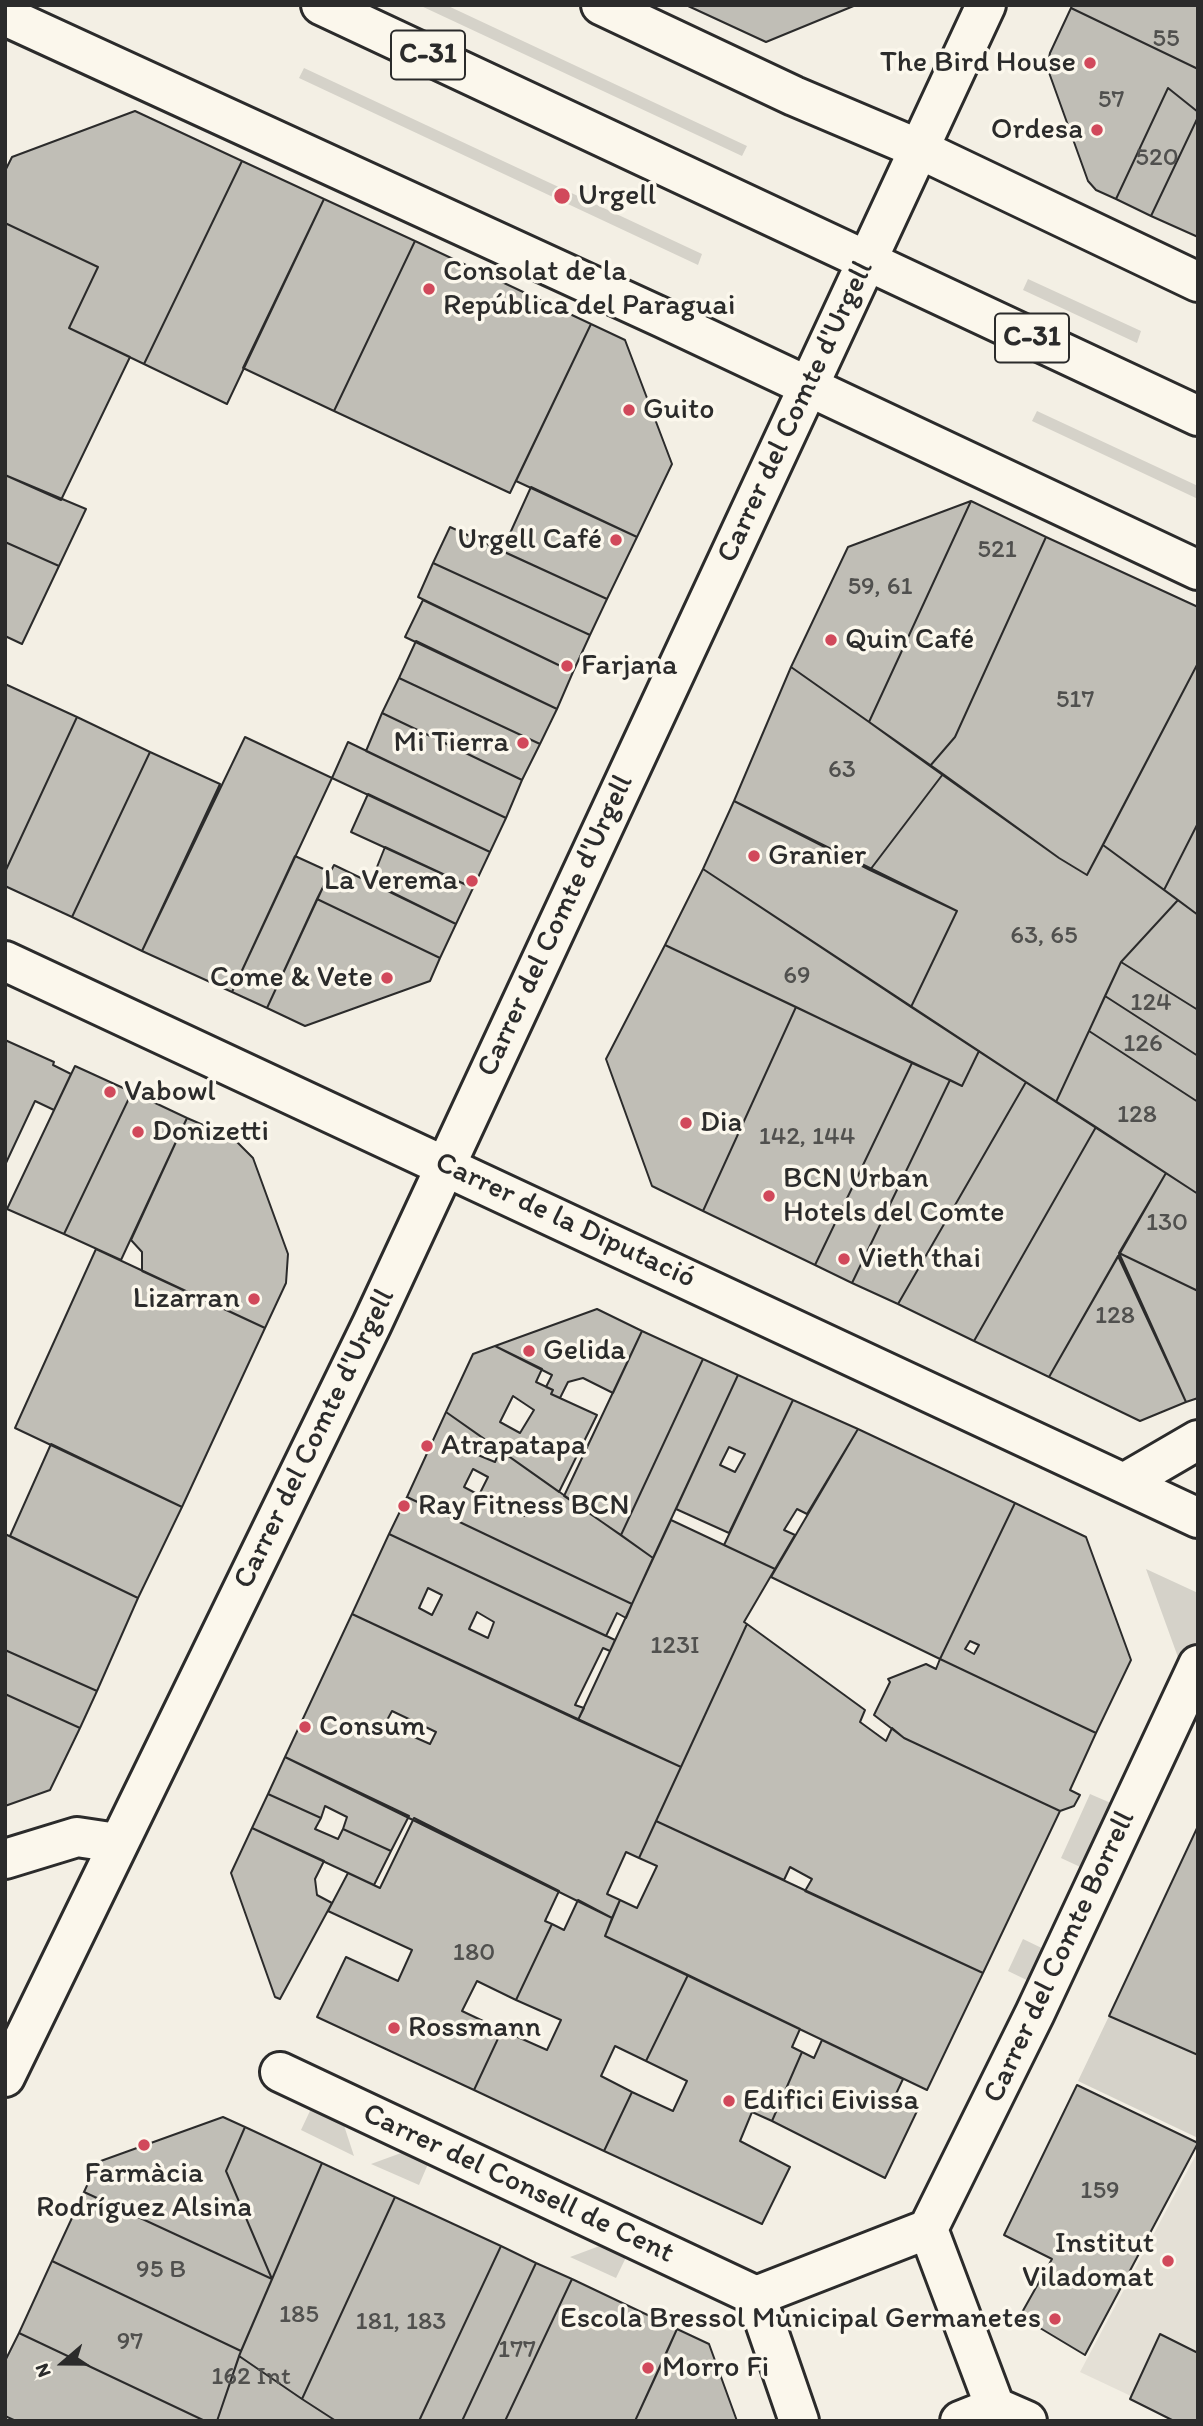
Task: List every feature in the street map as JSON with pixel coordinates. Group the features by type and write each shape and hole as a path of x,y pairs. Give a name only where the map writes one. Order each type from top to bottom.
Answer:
{"street":[{"name":"C-31","path":"321,5 1198,416"},
{"path":"601,5 794,96 919,149 1198,282"},
{"name":"Carrer del Comte d'Urgell","path":"7,2070 368,1333 986,5"},
{"path":"5,16 1198,569"},
{"name":"Carrer de la Diputació","path":"5,961 1198,1518"},
{"path":"1125,1483 1198,1440"},
{"name":"Carrer del Comte Borrell","path":"928,2229 1035,2013 1195,1677"},
{"path":"5,1859 53,1842 77,1837 117,1843"},
{"name":"Carrer del Consell de Cent","path":"280,2072 756,2296"},
{"path":"799,2421 756,2296 928,2229 1011,2414 960,2421"}],"shaded area":[{"path":"419,5 446,5 747,146 742,156"},
{"path":"304,68 702,254 698,265 299,78"},
{"path":"1028,279 1141,331 1137,343 1023,290"},
{"path":"1037,411 1198,486 1198,499 1032,421"},
{"path":"1146,1569 1198,1593 1198,1639 1183,1671"},
{"path":"1090,1794 1120,1807 1091,1872 1061,1858"},
{"path":"1023,1939 1052,1953 1037,1985 1008,1971"},
{"path":"1109,2016 1198,2055 1198,2138 1078,2081"},
{"path":"317,2096 337,2104 354,2156 301,2130"},
{"path":"423,2145 434,2150 419,2185 371,2164"},
{"name":"Institut Viladomat","path":"1198,2151 1198,2421 1184,2421 1080,2372"},
{"path":"621,2238 632,2245 616,2278 570,2257"}],"building":[{"path":"686,5 856,5 766,42"},
{"path":"1072,5 1198,5 1198,69 1071,8"},
{"path":"1071,8 1198,69 1198,112 1168,88 1116,199 1096,190 1088,181 1047,67 1050,53"},
{"path":"1168,88 1198,112 1198,117 1151,216 1116,199"},
{"path":"135,111 242,161 144,364 69,328 98,267 5,223 5,171 12,157"},
{"path":"1198,117 1198,237 1151,216"},
{"path":"242,161 324,199 227,404 144,364"},
{"path":"324,199 415,241 334,411 243,368"},
{"path":"5,223 98,267 69,328 130,357 61,500 5,475"},
{"path":"415,241 591,324 510,493 334,411"},
{"path":"591,324 625,340 672,464 637,537 516,481"},
{"path":"5,475 86,509 59,566 5,542"},
{"path":"531,487 637,537 607,599 502,551"},
{"path":"971,501 1046,537 955,737 930,766 869,722"},
{"path":"971,501 869,722 791,667 848,547"},
{"path":"450,527 607,599 590,635 433,563"},
{"path":"1046,537 1198,607 1198,663 1087,875 930,766 955,737"},
{"path":"5,542 59,566 22,644 5,636"},
{"path":"433,563 590,635 573,672 418,597"},
{"path":"423,600 573,672 557,709 405,637"},
{"path":"416,641 557,709 540,744 399,678"},
{"path":"1198,663 1198,823 1164,890 1103,845"},
{"path":"791,667 943,774 870,870 734,801"},
{"path":"399,678 540,744 522,780 382,713"},
{"path":"5,684 77,717 5,872"},
{"path":"382,713 522,780 506,818 366,751"},
{"path":"77,717 150,752 72,917 5,886 5,872"},
{"path":"245,737 332,778 232,992 142,951"},
{"path":"348,742 506,818 490,852 332,778"},
{"path":"150,752 220,784 142,951 72,917"},
{"path":"943,774 1059,858 1087,875 1103,845 1178,900 1121,962 1056,1102 911,1007 957,911 870,870"},
{"path":"368,794 490,852 473,888 351,832"},
{"path":"734,801 957,911 911,1007 703,869"},
{"path":"1198,823 1198,915 1164,890"},
{"path":"385,847 473,888 456,924 371,882"},
{"path":"295,856 330,872 267,1008 232,992"},
{"path":"334,865 456,924 440,958 317,899"},
{"path":"703,869 979,1051 962,1086 665,945"},
{"path":"317,899 440,958 430,981 305,1026 267,1008"},
{"path":"1178,900 1198,915 1198,1010 1121,962"},
{"name":"Dia","path":"665,945 796,1007 703,1211 652,1186 606,1059"},
{"path":"1121,962 1198,1010 1198,1056 1105,996"},
{"path":"1105,996 1198,1056 1198,1102 1089,1031"},
{"path":"796,1007 912,1063 815,1265 703,1211"},
{"path":"1089,1031 1198,1102 1198,1194 1056,1102"},
{"path":"5,1040 54,1062 53,1065 71,1074 54,1110 35,1101 5,1165"},
{"path":"979,1051 1026,1082 898,1304 852,1283 950,1080 962,1086"},
{"path":"912,1063 950,1080 852,1283 815,1265"},
{"path":"75,1066 132,1092 64,1234 7,1209"},
{"path":"1026,1082 1096,1127 974,1341 898,1304"},
{"path":"132,1092 187,1118 121,1260 64,1234"},
{"path":"187,1118 233,1138 253,1158 288,1254 286,1283 265,1328 142,1271 142,1252 131,1240"},
{"path":"1096,1127 1166,1173 1049,1377 974,1341"},
{"path":"1166,1173 1198,1194 1198,1291 1119,1253"},
{"path":"96,1249 265,1328 182,1507 15,1428"},
{"path":"1119,1253 1198,1291 1198,1398 1186,1402"},
{"path":"1118,1256 1186,1402 1140,1421 1049,1377"},
{"path":"597,1309 642,1331 613,1393 583,1378 568,1382 560,1398 551,1394 553,1390 546,1387 552,1375 495,1346"},
{"path":"642,1331 703,1359 621,1535 564,1496"},
{"path":"495,1346 542,1369 536,1382 553,1390 551,1394 597,1415 559,1492 446,1412 473,1354","holes":["513,1396 534,1410 520,1433 500,1422"]},
{"path":"703,1359 738,1375 653,1558 621,1535"},
{"path":"738,1375 793,1400 729,1533 676,1509","holes":["729,1447 745,1454 735,1472 720,1465"]},
{"path":"793,1400 858,1429 807,1514 797,1509 784,1530 795,1535 775,1569 724,1545"},
{"path":"446,1412 486,1440 478,1455 495,1462 500,1450 653,1558 632,1604 407,1497","holes":["473,1469 488,1477 479,1495 464,1487","517,1501 528,1507 524,1516 513,1511"]},
{"path":"858,1429 1015,1503 940,1659 771,1577"},
{"path":"51,1444 182,1507 138,1598 10,1536"},
{"path":"407,1497 632,1604 626,1618 617,1613 606,1636 389,1534"},
{"path":"1015,1503 1086,1537 1131,1660 1096,1733 940,1659","holes":["970,1641 979,1645 974,1654 965,1649"]},
{"path":"671,1520 775,1569 744,1622 747,1624 681,1767 578,1720"},
{"path":"5,1534 138,1598 97,1691 5,1650"},
{"path":"389,1534 615,1640 610,1651 603,1648 575,1705 584,1708 578,1720 352,1614","holes":["428,1588 442,1595 432,1615 419,1608","477,1612 494,1622 488,1638 469,1629"]},
{"path":"352,1614 681,1767 639,1858 626,1852 607,1894 620,1900 612,1918 285,1757","holes":["392,1711 436,1732 430,1744 385,1724"]},
{"path":"747,1624 865,1710 860,1722 886,1741 892,1728 904,1738 1060,1811 983,1973 805,1891 812,1879 790,1867 784,1880 656,1821"},
{"path":"5,1650 97,1691 80,1728 5,1694"},
{"path":"940,1659 1096,1733 1070,1790 1080,1795 1074,1806 1060,1811 904,1738 874,1715 890,1682 888,1679 926,1664 936,1669"},
{"path":"5,1694 80,1728 50,1790 5,1806"},
{"path":"285,1757 409,1816 391,1851 343,1829 347,1817 325,1806 321,1818 268,1794"},
{"path":"268,1794 321,1818 315,1829 338,1839 343,1829 391,1851 374,1885 252,1828"},
{"path":"414,1818 559,1891 545,1921 552,1924 516,2000 477,1981 462,2011 502,2030 474,2090 317,2017 346,1957 398,1981 412,1950 328,1911 348,1873 380,1888"},
{"path":"656,1821 983,1973 927,2090 605,1936 620,1900 637,1908 657,1866 639,1858"},
{"path":"1198,1826 1198,2055 1109,2016"},
{"path":"252,1828 324,1861 315,1879 317,1895 332,1903 280,1999 275,1997 231,1873"},
{"path":"578,1900 612,1918 605,1936 688,1975 646,2061 615,2046 601,2076 632,2092 604,2151 474,2090 502,2030 547,2050 561,2020 516,2000 552,1924 564,1930"},
{"name":"Edifici Eivissa","path":"688,1975 800,2029 792,2047 802,2052 772,2121 752,2112 740,2141 790,2167 762,2224 604,2151 632,2092 673,2111 687,2081 646,2061"},
{"name":"Edifici Eivissa","path":"822,2040 903,2079 895,2096 918,2109 885,2178 772,2121 802,2052 814,2058"},
{"path":"1077,2085 1198,2143 1085,2355 1020,2316 1052,2259 1004,2235"},
{"path":"223,2117 245,2127 226,2171 272,2279 84,2192 98,2162"},
{"path":"245,2127 322,2163 272,2279 226,2171"},
{"path":"322,2163 395,2197 302,2399 239,2356"},
{"path":"84,2192 272,2279 241,2351 52,2261"},
{"path":"395,2197 501,2246 419,2421 336,2421 302,2399"},
{"path":"501,2246 536,2263 462,2421 419,2421"},
{"path":"52,2261 241,2351 217,2421 205,2421 19,2333"},
{"path":"536,2263 572,2279 505,2421 462,2421"},
{"path":"572,2279 677,2329 635,2421 505,2421"},
{"path":"677,2329 709,2344 737,2421 635,2421"},
{"path":"19,2333 205,2421 16,2421 5,2416 5,2361"},
{"path":"1160,2334 1198,2353 1198,2421 1174,2421 1130,2399"},
{"path":"239,2356 302,2399 336,2421 217,2421"}],"place":[{"name":"The Bird House","path":"1090,63"},
{"name":"Ordesa","path":"1097,130"},
{"name":"Urgell","path":"562,196"},
{"name":"Consolat de la República del Paraguai","path":"429,289"},
{"name":"Guito","path":"629,410"},
{"name":"Urgell Café","path":"616,540"},
{"name":"Quin Café","path":"831,640"},
{"name":"Farjana","path":"567,666"},
{"name":"Mi Tierra","path":"523,743"},
{"name":"Granier","path":"754,856"},
{"name":"La Verema","path":"472,881"},
{"name":"Come & Vete","path":"387,978"},
{"name":"Vabowl","path":"110,1092"},
{"name":"Dia","path":"686,1123"},
{"name":"Donizetti","path":"138,1132"},
{"name":"BCN Urban Hotels del Comte","path":"769,1196"},
{"name":"Vieth thai","path":"844,1259"},
{"name":"Lizarran","path":"254,1299"},
{"name":"Gelida","path":"529,1351"},
{"name":"Atrapatapa","path":"427,1446"},
{"name":"Ray Fitness BCN","path":"404,1506"},
{"name":"Consum","path":"305,1727"},
{"name":"Rossmann","path":"394,2028"},
{"name":"Edifici Eivissa","path":"729,2101"},
{"name":"Farmàcia Rodríguez Alsina","path":"144,2145"},
{"name":"Institut Viladomat","path":"1168,2261"},
{"name":"Escola Bressol Municipal Germanetes","path":"1055,2319"},
{"name":"Morro Fi","path":"648,2368"}]}
